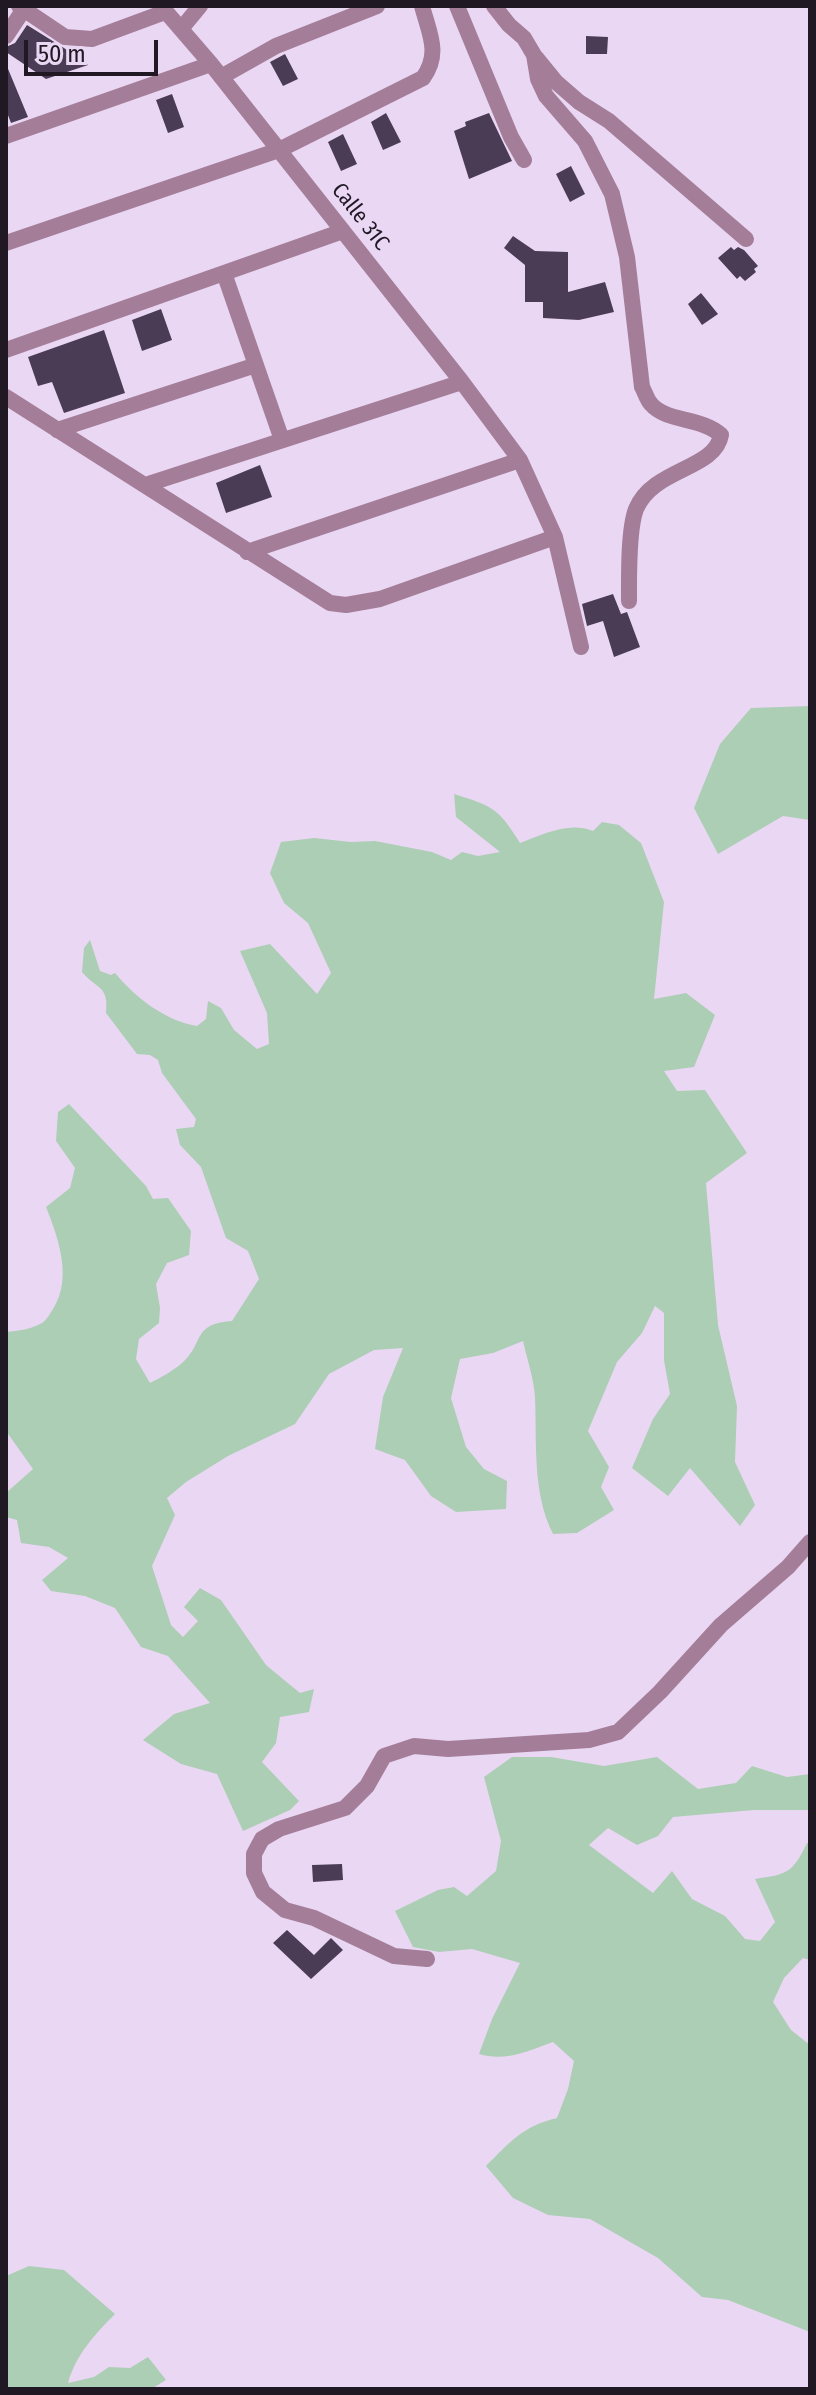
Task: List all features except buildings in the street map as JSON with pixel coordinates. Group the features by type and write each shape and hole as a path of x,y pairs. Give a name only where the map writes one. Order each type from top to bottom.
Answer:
{"street":[{"path":"181,29 200,6"},
{"path":"6,136 216,71 377,6"},
{"path":"6,243 279,150 423,78 433,65 434,50 422,6"},
{"path":"457,6 511,137 524,160"},
{"path":"494,6 524,38 556,82 579,102 609,121 746,239"},
{"path":"6,36 22,8 65,37 92,39 163,9"},
{"name":"Calle 31C","path":"163,9 279,150 520,460 555,537 581,647"},
{"path":"534,55 538,79 546,96 585,141 612,194 627,257 635,312 635,349 642,387 651,405 663,414 701,423 721,435 719,446 705,458 651,487 636,510 629,601"},
{"path":"6,350 343,231"},
{"path":"224,273 282,440"},
{"path":"57,430 256,365"},
{"path":"145,485 462,382"},
{"path":"6,397 330,603 346,605 380,599 555,537"},
{"path":"247,552 520,460"},
{"path":"427,1959 394,1956 314,1918 285,1910 263,1892 254,1873 254,1854 262,1839 279,1829 345,1808 367,1786 384,1756 414,1746 448,1749 589,1740 618,1732 660,1692 721,1625 788,1567 810,1542"}],"green space":[{"path":"810,706 810,820 783,816 718,854 694,808 720,744 751,708"},
{"path":"454,794 494,810 520,843 566,828 593,831 602,822 619,825 641,843 664,902 654,999 686,993 715,1015 694,1067 664,1071 677,1091 705,1090 747,1153 706,1183 718,1325 737,1406 735,1462 755,1505 740,1526 690,1468 668,1496 632,1468 653,1419 670,1394 664,1360 664,1313 655,1306 642,1333 617,1362 588,1431 609,1467 601,1487 614,1510 577,1533 553,1534 546,1518 537,1467 534,1390 523,1341 493,1353 460,1359 451,1398 466,1447 484,1469 507,1481 506,1509 456,1512 431,1496 405,1460 375,1449 383,1397 403,1348 374,1350 329,1374 295,1424 228,1456 186,1482 167,1498 175,1515 152,1566 171,1625 183,1637 198,1621 184,1607 200,1588 221,1600 266,1665 300,1693 314,1689 309,1712 280,1717 276,1743 262,1762 299,1801 290,1810 243,1831 217,1774 181,1764 143,1740 174,1714 210,1703 168,1656 141,1647 115,1608 85,1596 51,1591 42,1580 68,1558 49,1547 21,1543 17,1520 6,1517 6,1493 33,1469 6,1431 6,1332 44,1322 59,1297 62,1284 62,1258 46,1207 70,1188 75,1168 56,1141 58,1112 69,1104 146,1186 153,1199 168,1198 191,1231 189,1255 167,1263 156,1284 159,1323 139,1339 136,1359 150,1383 182,1363 204,1330 232,1321 259,1279 248,1251 226,1238 201,1167 180,1145 176,1129 194,1127 196,1119 162,1073 158,1060 150,1055 137,1054 106,1013 104,992 82,972 84,948 90,940 100,971 111,975 115,973 141,999 174,1019 197,1026 206,1019 208,1001 221,1008 234,1030 257,1049 269,1044 267,1013 240,951 270,944 317,994 331,973 308,923 284,903 270,873 281,842 314,838 375,841 432,852 451,860 462,852 478,856 500,852 456,817"},
{"path":"512,1757 551,1757 604,1766 657,1757 698,1789 736,1783 752,1766 787,1777 810,1774 810,1810 754,1810 673,1817 658,1836 637,1845 608,1828 589,1845 653,1893 672,1871 692,1899 725,1916 745,1939 760,1941 775,1922 755,1879 787,1871 810,1843 810,1960 803,1958 784,1978 773,2002 791,2030 810,2045 810,2332 728,2300 702,2297 658,2258 590,2219 548,2215 513,2198 486,2166 526,2130 557,2118 574,2061 553,2042 507,2056 479,2054 492,2019 520,1963 472,1949 439,1952 413,1947 395,1911 438,1890 454,1887 467,1896 496,1871 501,1841 484,1777"},
{"path":"29,2266 64,2270 115,2314 87,2346 68,2383 94,2377 109,2367 130,2368 148,2357 166,2380 151,2389 6,2389 6,2276"}]}
